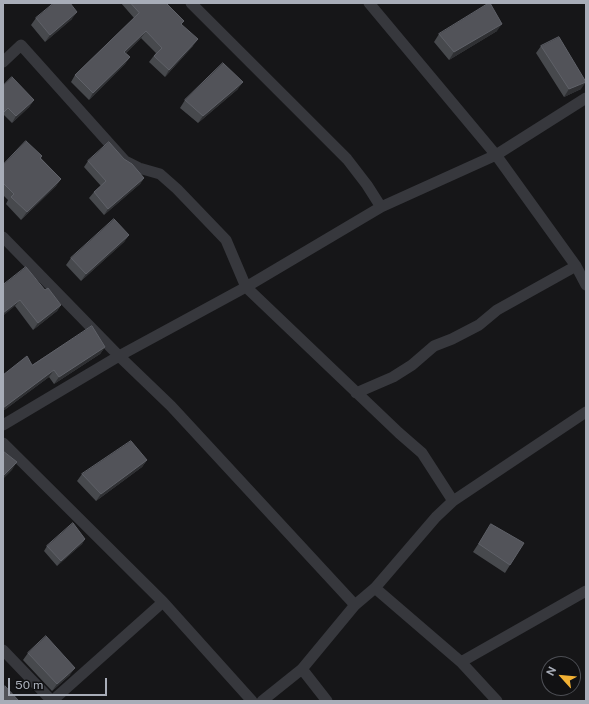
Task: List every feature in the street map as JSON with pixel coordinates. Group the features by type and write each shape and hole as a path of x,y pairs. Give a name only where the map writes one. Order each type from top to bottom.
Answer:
{"street":[{"path":"191,3 347,159 367,185 381,207"},
{"path":"369,3 496,155 576,266 586,285"},
{"path":"3,62 21,45 125,161 139,168 160,174 178,189 226,240 246,287 356,393 422,453 453,501"},
{"path":"3,425 119,356 246,287 381,207 496,155 586,98"},
{"path":"3,237 119,356 171,406 355,605"},
{"path":"356,393 393,377 412,365 434,346 452,339 479,325 497,310 576,266"},
{"path":"262,701 302,669 355,605 376,588 436,517 453,501 586,412"},
{"path":"3,443 163,602 252,701"},
{"path":"376,588 461,662 497,701"},
{"path":"461,662 586,591"},
{"path":"3,650 52,701 163,602"},
{"path":"302,669 326,701"}],"building":[{"path":"54,3 70,3 77,12 50,35 36,18"},
{"path":"131,3 166,3 184,21 181,24 198,39 169,70 154,56 162,48 146,31 124,52 130,57 93,93 75,75 139,13"},
{"path":"489,3 502,24 454,52 439,34"},
{"path":"559,37 586,82 569,89 541,46"},
{"path":"223,63 243,82 203,116 185,100"},
{"path":"12,77 34,100 16,116 8,108 3,113 3,86"},
{"path":"26,141 42,156 40,158 61,179 27,212 11,197 14,194 3,183 3,165"},
{"path":"109,142 144,178 108,209 94,192 106,181 88,161"},
{"path":"114,219 129,235 86,274 71,258"},
{"path":"26,267 45,290 48,288 61,305 38,323 20,300 3,313 3,285"},
{"path":"92,326 105,347 59,377 54,370 3,408 3,375 27,356 32,365"},
{"path":"131,441 147,460 101,494 82,474"},
{"path":"3,451 17,462 3,476"},
{"path":"73,523 85,539 61,561 47,546"},
{"path":"491,524 524,543 510,565 479,544"},
{"path":"46,636 75,668 57,684 28,653"},
{"path":"5,686 19,701 3,701 3,688"}]}
